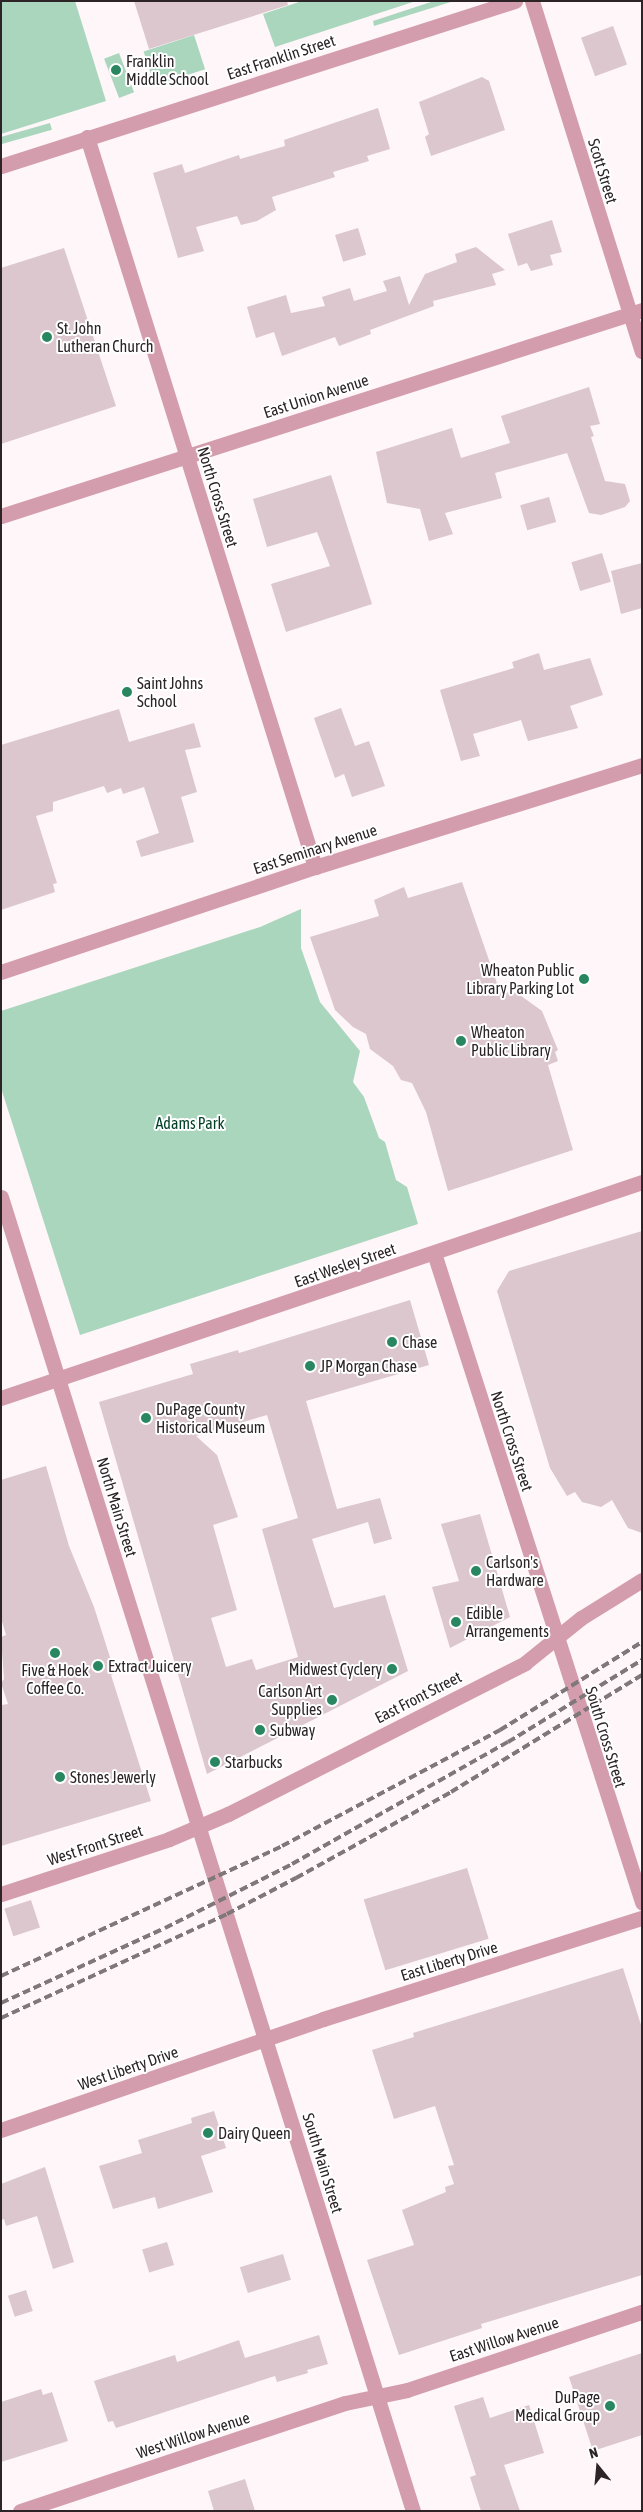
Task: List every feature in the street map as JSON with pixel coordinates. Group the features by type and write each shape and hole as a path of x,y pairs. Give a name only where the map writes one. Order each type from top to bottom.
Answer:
{"street":[{"name":"East Franklin Street","path":"1,166 515,1"},
{"name":"Scott Street","path":"532,1 636,312 642,352"},
{"name":"North Cross Street","path":"87,137 315,867"},
{"name":"East Union Avenue","path":"1,516 636,312"},
{"name":"East Seminary Avenue","path":"1,972 315,867 642,765"},
{"name":"East Wesley Street","path":"1,1398 642,1182"},
{"name":"North Main Street","path":"1,1197 199,1827"},
{"name":"North Cross Street","path":"434,1253 556,1639"},
{"name":"East Front Street","path":"199,1827 525,1663 581,1618 642,1580"},
{"name":"South Cross Street","path":"556,1639 642,1902"},
{"name":"West Front Street","path":"1,1894 170,1839 199,1827"},
{"name":"South Main Street","path":"199,1827 413,2511"},
{"name":"East Liberty Drive","path":"266,2038 642,1918"},
{"name":"West Liberty Drive","path":"1,2130 266,2038"},
{"name":"East Willow Avenue","path":"377,2396 406,2390 642,2312"},
{"name":"West Willow Avenue","path":"20,2511 345,2403 377,2396"}],"green space":[{"path":"1,1 75,1 106,101 1,134"},
{"path":"302,1 416,1 275,47 263,14"},
{"path":"434,1 454,1 374,26 373,21"},
{"path":"194,35 205,69 155,86 144,51"},
{"path":"119,53 134,92 119,98 104,59"},
{"path":"50,123 52,130 2,144 1,137"},
{"name":"Adams Park","path":"301,909 301,948 320,1002 360,1051 353,1082 364,1097 379,1138 385,1142 396,1180 407,1187 418,1224 80,1335 1,1088 1,1011 260,927"}],"building":[{"path":"134,1 287,1 288,5 149,49"},
{"path":"613,26 627,65 595,76 581,38"},
{"path":"482,77 489,81 505,130 431,156 425,137 429,134 419,102"},
{"path":"378,108 390,149 367,156 369,161 333,172 335,177 272,197 276,210 257,221 241,225 237,216 196,227 204,251 178,258 153,173 182,164 185,173 239,155 240,159 268,151 285,146 284,140"},
{"path":"552,220 562,252 550,255 553,265 531,271 527,263 518,266 508,234"},
{"path":"358,228 366,255 343,262 335,235"},
{"path":"476,247 505,270 492,274 496,285 433,301 434,306 370,330 371,334 339,346 335,337 282,356 274,332 256,338 247,307 286,295 291,313 325,306 322,297 350,288 354,301 387,291 383,281 400,276 409,305 425,274 457,262 455,254"},
{"name":"St. John Lutheran Church","path":"64,248 116,406 1,444 1,268"},
{"path":"589,387 600,424 590,426 594,436 591,437 605,481 625,484 630,501 625,507 601,515 589,513 567,453 495,473 502,498 445,513 453,534 429,541 420,509 387,503 376,452 452,428 461,458 510,443 501,416"},
{"path":"331,475 372,604 286,632 271,584 330,566 317,532 267,547 253,499"},
{"path":"549,497 556,522 527,530 520,505"},
{"path":"602,553 611,582 580,591 571,562"},
{"path":"642,563 642,608 621,614 611,571"},
{"path":"539,653 544,670 590,658 603,695 570,706 578,728 528,741 521,720 473,734 480,756 461,761 440,690 514,668 512,662"},
{"path":"341,708 355,746 369,741 385,786 352,797 344,774 335,778 314,718"},
{"name":"Saint Johns School","path":"119,709 129,742 194,723 201,747 185,750 197,792 181,797 194,842 141,857 136,841 159,833 144,787 123,794 121,788 107,793 104,786 53,802 53,811 36,816 57,883 53,884 55,892 1,910 1,745"},
{"name":"Wheaton Public Library","path":"462,882 500,992 517,993 542,1011 558,1050 555,1052 558,1061 548,1065 573,1150 448,1191 426,1112 412,1083 401,1080 393,1066 370,1049 366,1034 353,1027 335,1010 310,937 379,916 374,900 404,887 408,898"},
{"path":"642,1231 642,1533 628,1528 612,1500 601,1507 582,1502 575,1492 567,1496 550,1468 497,1291 509,1271"},
{"path":"410,1300 429,1365 306,1401 337,1509 380,1498 392,1539 374,1544 368,1522 312,1539 334,1608 385,1595 408,1671 207,1774 99,1402 193,1374 190,1364 238,1350 239,1353","holes":["267,1415 298,1518 262,1529 298,1657 256,1670 252,1659 226,1667 211,1618 237,1610 213,1525 238,1517 217,1455 196,1436"]},
{"path":"46,1466 69,1546 94,1607 115,1673 111,1675 151,1801 1,1846 1,1705 8,1704 1,1683 4,1679 1,1637 6,1635 1,1618 1,1480"},
{"name":"Carlson's Hardware","path":"480,1514 510,1617 450,1648 432,1587 459,1581 441,1524"},
{"path":"467,1868 489,1939 385,1970 364,1900"},
{"path":"31,1900 40,1928 13,1936 4,1909"},
{"path":"623,1968 642,2028 642,2275 481,2324 482,2328 399,2355 367,2260 414,2245 402,2210 446,2192 445,2187 454,2184 448,2166 454,2165 435,2106 394,2119 372,2050 414,2037 413,2033"},
{"path":"214,2111 226,2148 201,2156 213,2192 158,2209 155,2197 113,2209 99,2166 142,2153 138,2140 192,2123 191,2118"},
{"path":"45,2167 74,2262 53,2269 37,2216 6,2226 4,2219 1,2220 1,2184"},
{"path":"167,2242 174,2265 149,2273 142,2250"},
{"path":"283,2254 291,2280 248,2293 240,2267"},
{"path":"26,2290 33,2311 15,2317 8,2296"},
{"path":"319,2335 328,2364 307,2370 308,2373 277,2382 275,2376 116,2428 113,2421 108,2422 94,2381 175,2355 177,2362 239,2340 245,2358"},
{"name":"DuPage Medical Group","path":"642,2353 642,2435 593,2451 569,2377"},
{"path":"41,2389 43,2395 52,2392 68,2441 1,2462 1,2402"},
{"path":"483,2397 490,2418 529,2405 544,2453 504,2465 520,2511 481,2511 470,2477 476,2475 454,2406"},
{"path":"245,2479 255,2511 214,2511 208,2491"}],"railway":[{"path":"1,1976 282,1846 500,1730 642,1642"},
{"path":"1,2003 165,1928 292,1864 508,1742 642,1660"},
{"path":"1,2018 227,1914 296,1878 451,1792 642,1675"}],"place":[{"name":"Franklin Middle School","path":"116,70"},
{"name":"St. John Lutheran Church","path":"47,337"},
{"name":"Saint Johns School","path":"127,692"},
{"name":"Wheaton Public Library Parking Lot","path":"584,979"},
{"name":"Wheaton Public Library","path":"461,1041"},
{"name":"Chase","path":"392,1342"},
{"name":"JP Morgan Chase","path":"310,1366"},
{"name":"DuPage County Historical Museum","path":"146,1418"},
{"name":"Carlson's Hardware","path":"476,1571"},
{"name":"Edible Arrangements","path":"456,1622"},
{"name":"Five & Hoek Coffee Co.","path":"55,1653"},
{"name":"Extract Juicery","path":"98,1666"},
{"name":"Midwest Cyclery","path":"392,1669"},
{"name":"Carlson Art Supplies","path":"332,1700"},
{"name":"Subway","path":"260,1730"},
{"name":"Starbucks","path":"215,1762"},
{"name":"Stones Jewerly","path":"60,1777"},
{"name":"Dairy Queen","path":"208,2133"},
{"name":"DuPage Medical Group","path":"610,2406"}]}
